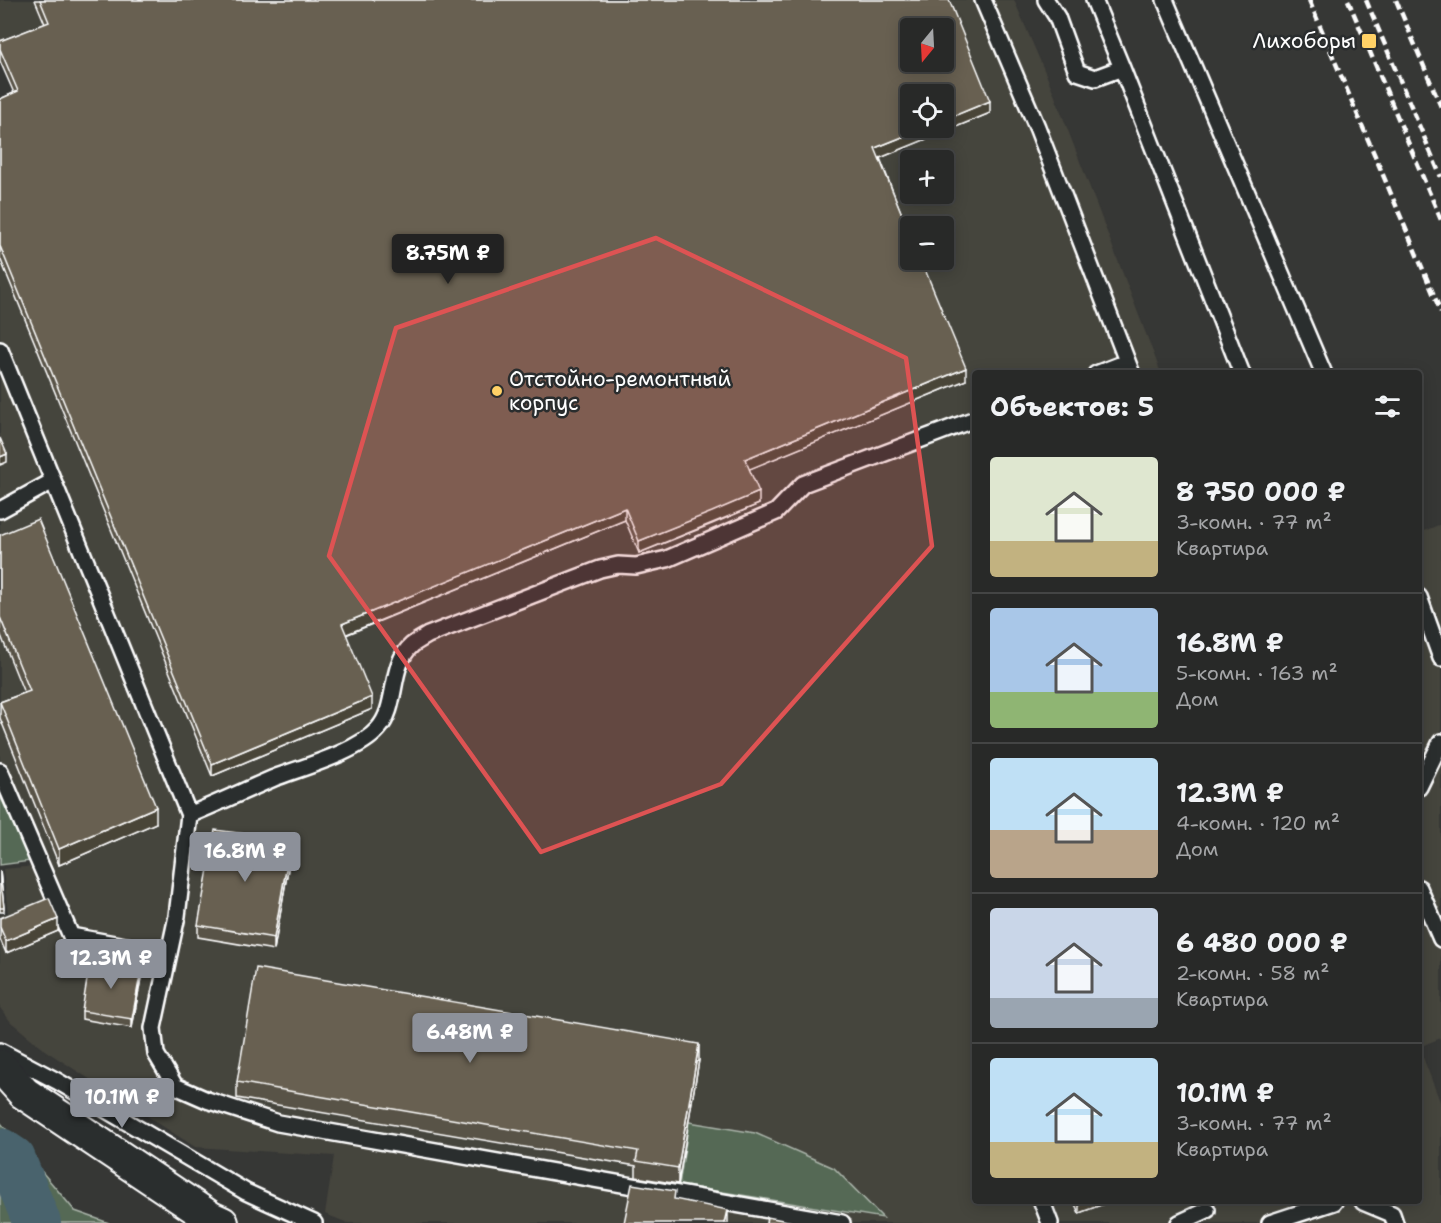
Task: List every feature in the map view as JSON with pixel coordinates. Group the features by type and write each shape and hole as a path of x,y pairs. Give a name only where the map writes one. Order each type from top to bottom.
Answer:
{"street":[{"path":"0,1066 24,1093 211,1218 222,1223"}],"lane":[{"path":"983,0 1037,127 1130,368"},
{"path":"1046,0 1057,17 1077,72 1095,78 1122,68"},
{"path":"1094,0 1240,370"},
{"path":"1165,0 1322,370"},
{"path":"0,350 6,382 53,481 189,815 177,916 153,1028 156,1054 175,1086 207,1100 278,1123 842,1223"},
{"path":"189,815 272,779 333,756 377,731 385,719 398,666 411,646 428,635 600,569 618,565 636,566 667,559 776,512 803,484 972,420"},
{"path":"0,510 53,481"},
{"path":"1422,605 1441,658"},
{"path":"1422,782 1441,742"},
{"path":"0,771 71,936 169,954"},
{"path":"1422,895 1441,939"},
{"path":"0,1051 67,1087 246,1192 314,1223"},
{"path":"1043,1204 1050,1223"},
{"path":"1270,1223 1328,1204"},
{"path":"1374,1204 1392,1214 1395,1223"},
{"path":"1179,1223 1208,1212"}],"highlighted area":[{"path":"656,238 906,358 932,546 721,784 541,852 329,556 396,328"}],"shaded area":[{"path":"0,0 1014,0 1051,86 1160,370 972,370 972,1204 1422,1204 1422,1055 1441,1104 1441,1223 348,1223 325,1214 334,1156 195,1147 46,1051 11,1022 0,1008 0,915 8,913 3,869 36,866 0,788 0,111 18,103 0,61"},
{"path":"1441,524 1441,1038 1422,1046 1422,532"}],"green space":[{"path":"0,796 31,861 0,865"},
{"path":"0,1122 75,1211 109,1223 0,1223"},
{"path":"689,1122 755,1133 834,1168 883,1218 679,1185"}],"building":[{"name":"Отстойно-ремонтный корпус","path":"40,0 949,0 990,101 954,116 954,84 900,84 900,138 875,148 903,216 900,216 900,270 925,270 966,368 745,459 759,492 712,512 639,541 625,508 342,624 372,697 212,764 0,246 0,99 18,91 0,49 0,41 49,22"},
{"path":"0,438 7,454 0,457"},
{"path":"38,519 156,807 59,849 0,702 30,691 0,617 0,535"},
{"path":"215,830 291,840 274,938 198,925"},
{"path":"0,871 4,908 0,908"},
{"path":"49,898 58,919 6,941 0,927 0,918"},
{"path":"90,961 141,970 132,1019 82,1011"},
{"path":"256,968 699,1044 678,1168 636,1161 638,1151 237,1082"},
{"path":"632,1184 675,1191 674,1199 728,1210 725,1223 624,1223"},
{"path":"767,1217 798,1223 766,1223"}],"waterway":[{"path":"0,1152 12,1160 37,1223"}],"railway":[{"path":"1309,0 1441,312"},
{"path":"1348,0 1441,220"},
{"path":"1366,0 1441,177"},
{"path":"1396,0 1441,107"}],"place":[{"name":"Лихоборы","path":"1369,41"},
{"name":"Отстойно-ремонтный корпус","path":"497,391"}]}
